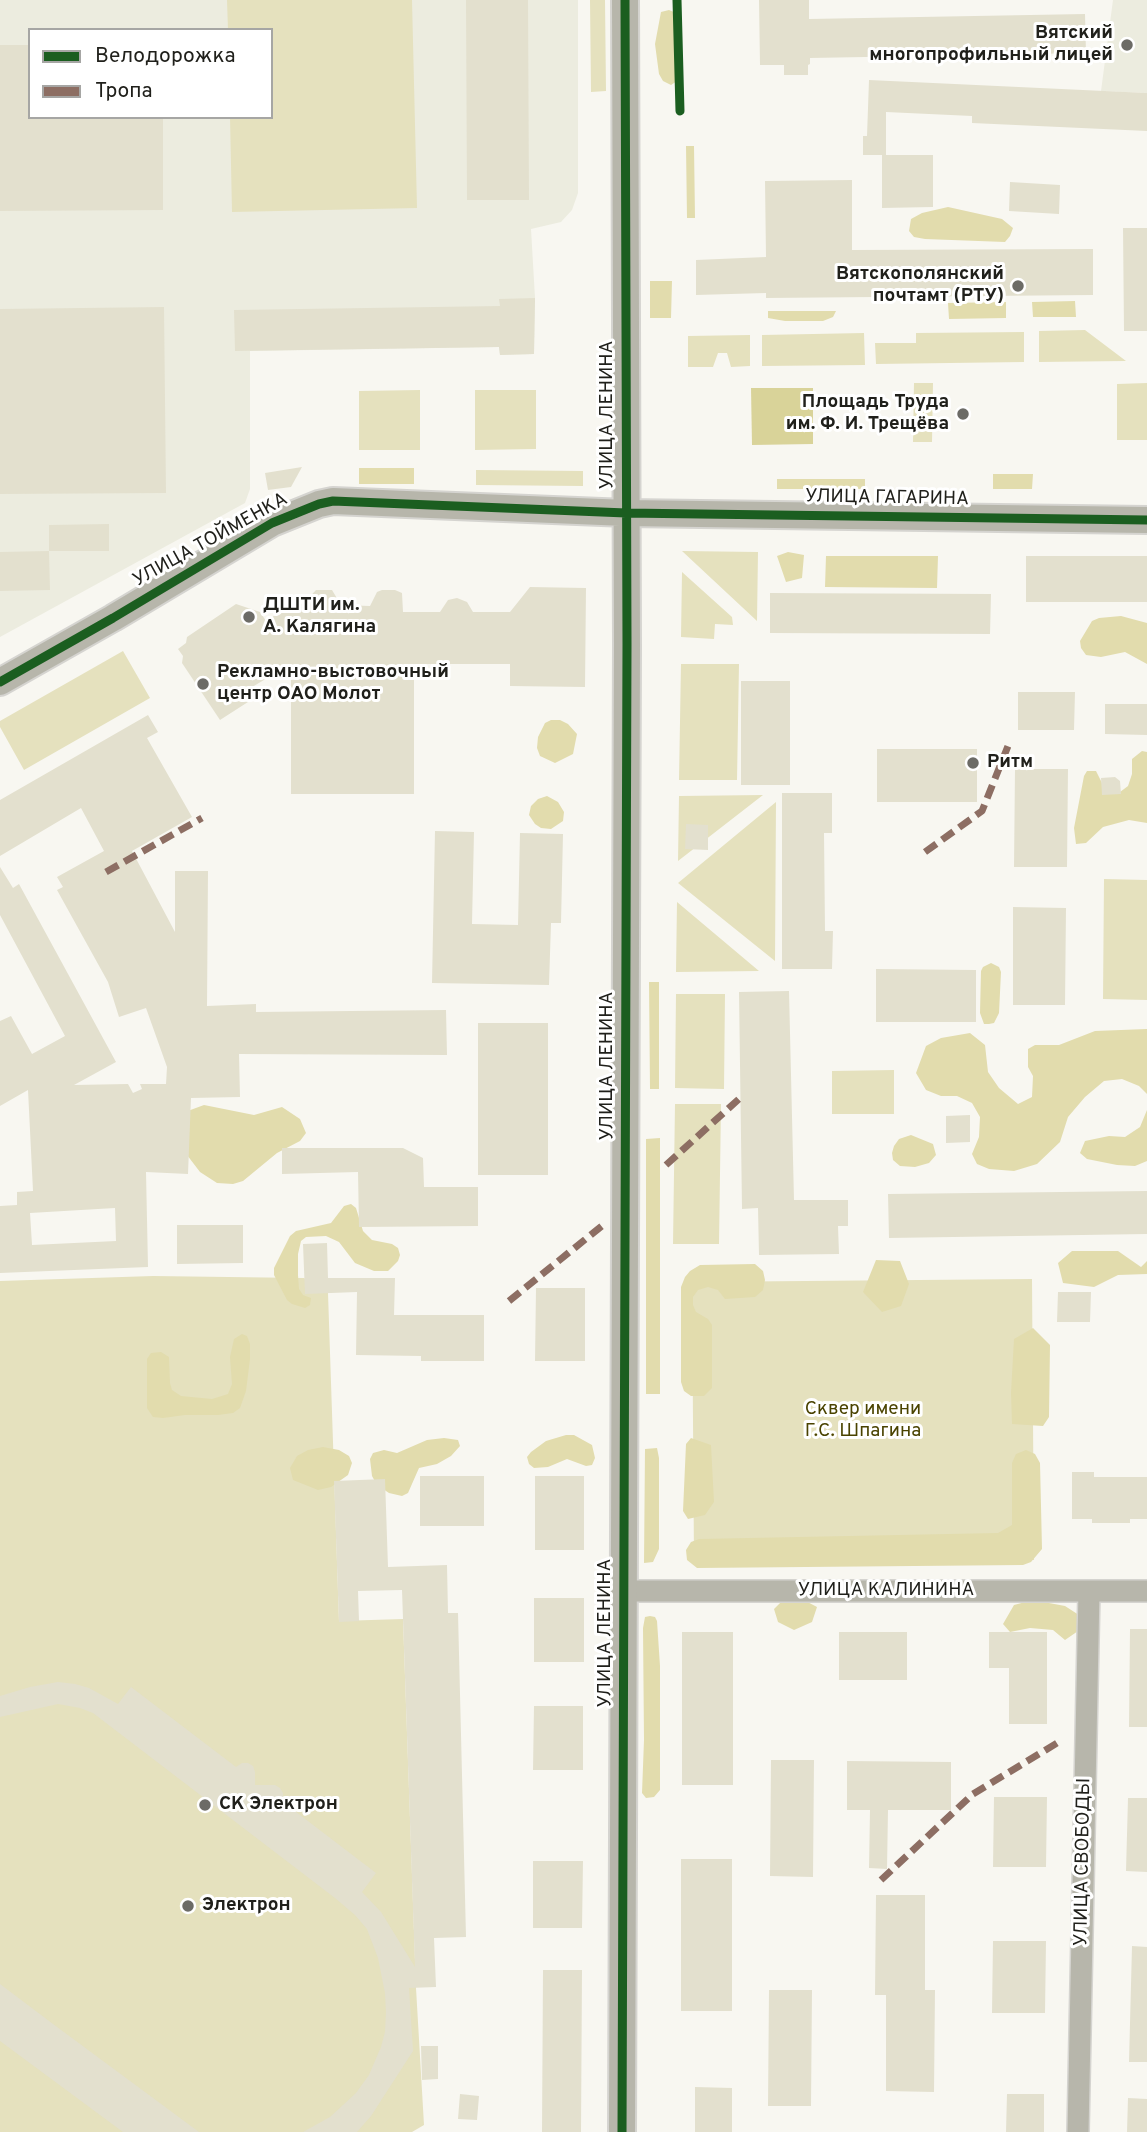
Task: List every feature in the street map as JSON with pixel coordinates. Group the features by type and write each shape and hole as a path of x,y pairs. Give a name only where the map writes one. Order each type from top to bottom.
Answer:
{"street":[{"name":"УЛИЦА ЛЕНИНА","path":"622,2132 625,0"},
{"name":"УЛИЦА ТОЙМЕНКА","path":"0,682 113,618 246,537 295,512 319,504 347,501 626,513"},
{"name":"УЛИЦА ГАГАРИНА","path":"626,513 1147,520"},
{"name":"УЛИЦА КАЛИНИНА","path":"624,1591 1147,1591"},
{"name":"УЛИЦА СВОБОДЫ","path":"1078,2132 1090,1591"}],"shaded area":[{"path":"0,0 578,0 578,193 572,210 561,222 531,229 535,298 534,354 500,355 499,347 250,351 250,489 245,503 0,637"},
{"name":"Вятский многопрофильный лицей","path":"1113,0 1147,0 1147,93 1101,91"},
{"path":"669,10 676,13 676,61 683,71 680,79 671,85 663,81 659,74 655,44 661,12"},
{"path":"686,146 694,146 695,218 687,218"},
{"path":"948,207 1002,219 1013,228 1010,236 1005,242 925,239 914,237 909,231 911,219 922,213"},
{"path":"650,281 672,281 671,318 650,318"},
{"path":"1075,301 1076,317 1033,317 1032,302"},
{"path":"1006,302 1006,318 949,319 948,303"},
{"path":"768,311 836,311 833,317 823,321 785,321 768,318"},
{"path":"751,388 813,388 813,444 752,445"},
{"path":"359,468 414,468 414,484 359,484"},
{"path":"993,474 1033,474 1032,489 993,489"},
{"path":"777,479 865,479 865,489 777,489"},
{"path":"788,552 804,555 802,578 786,582 777,556"},
{"path":"826,556 938,556 937,588 825,587"},
{"path":"1121,616 1147,623 1147,664 1125,652 1101,657 1086,655 1081,648 1080,641 1092,621"},
{"path":"551,720 568,724 577,734 573,754 555,763 540,756 537,748 538,737 545,723"},
{"path":"1142,751 1147,752 1147,823 1129,820 1103,827 1086,843 1076,844 1074,828 1087,771 1096,771 1104,787 1120,792 1128,786 1132,774 1132,759"},
{"path":"547,796 558,802 564,812 563,821 551,829 541,828 529,815 531,806 538,799"},
{"path":"991,963 999,967 1001,972 999,1013 994,1023 984,1024 980,1013 981,971"},
{"path":"649,982 659,982 659,1089 650,1089"},
{"path":"1147,1029 1147,1094 1139,1086 1122,1079 1104,1081 1085,1097 1068,1117 1060,1142 1037,1164 1014,1171 989,1169 977,1164 972,1154 979,1137 980,1117 972,1103 957,1096 941,1096 926,1090 916,1073 926,1046 941,1038 970,1033 985,1045 988,1072 999,1088 1018,1104 1032,1097 1033,1076 1028,1067 1028,1049 1035,1045 1059,1045 1095,1031"},
{"path":"204,1105 254,1115 282,1107 300,1119 306,1133 300,1141 277,1153 243,1181 233,1184 217,1183 200,1172 187,1155 185,1112"},
{"path":"1147,1110 1147,1161 1135,1166 1117,1165 1087,1159 1080,1153 1085,1141 1109,1136 1125,1137 1140,1127"},
{"path":"911,1135 933,1144 936,1155 929,1163 915,1167 900,1166 893,1160 894,1146 899,1139"},
{"path":"660,1138 660,1394 646,1394 646,1139"},
{"path":"351,1204 356,1208 363,1231 372,1240 398,1248 398,1261 388,1271 374,1271 355,1263 339,1242 326,1236 306,1237 301,1241 298,1254 298,1275 299,1289 303,1295 311,1298 310,1305 305,1308 292,1304 287,1300 274,1275 274,1268 290,1236 296,1231 331,1223 344,1206"},
{"path":"1072,1251 1118,1251 1141,1267 1147,1261 1147,1274 1118,1275 1094,1287 1063,1283 1058,1263"},
{"path":"876,1260 900,1261 909,1284 901,1306 882,1312 863,1292"},
{"path":"755,1264 763,1271 765,1280 763,1290 755,1297 725,1299 718,1290 708,1287 698,1290 693,1297 696,1312 708,1319 712,1325 712,1388 704,1396 691,1396 684,1391 681,1382 681,1287 685,1277 700,1265"},
{"path":"1033,1328 1050,1345 1049,1417 1043,1426 1012,1424 1014,1339"},
{"path":"242,1334 247,1336 250,1344 250,1359 246,1391 240,1408 233,1413 218,1415 153,1417 147,1408 147,1359 151,1353 161,1352 169,1357 172,1390 181,1396 212,1399 228,1394 232,1384 230,1357 234,1339"},
{"path":"574,1435 592,1445 595,1458 592,1465 586,1466 567,1459 548,1467 534,1468 529,1464 527,1457 531,1452 546,1441"},
{"path":"691,1438 711,1445 714,1502 705,1515 688,1519 683,1511 686,1444"},
{"path":"427,1440 458,1440 460,1446 451,1456 437,1464 419,1468 408,1493 402,1496 389,1493 377,1485 372,1476 370,1459 373,1453 384,1450 397,1453"},
{"path":"323,1447 339,1450 349,1456 352,1463 348,1475 331,1487 318,1490 293,1480 290,1468 297,1456"},
{"path":"657,1448 659,1549 653,1562 644,1563 645,1449"},
{"path":"1026,1450 1035,1454 1040,1463 1042,1549 1031,1562 1023,1565 697,1568 687,1560 686,1550 691,1542 699,1539 998,1533 1012,1525 1012,1463 1016,1454"},
{"path":"785,1598 800,1598 817,1607 812,1622 794,1630 778,1622 774,1609"},
{"path":"1033,1600 1065,1606 1082,1617 1081,1629 1065,1640 1053,1630 1030,1628 1010,1632 1003,1624 1014,1605"},
{"path":"650,1616 657,1621 660,1666 660,1790 654,1797 646,1798 642,1793 643,1628 645,1617"}],"green space":[{"path":"227,0 412,0 417,208 232,212 230,119 273,119 273,28 228,28"},
{"path":"590,0 605,0 606,91 591,92"},
{"path":"1085,330 1126,361 1039,362 1039,331"},
{"path":"1024,332 1024,362 876,364 875,343 916,343 916,333"},
{"path":"864,333 865,365 762,366 762,335"},
{"path":"750,335 750,366 731,367 727,353 718,353 713,367 688,367 688,336"},
{"path":"914,383 933,383 932,442 913,442"},
{"path":"1147,383 1147,440 1117,440 1117,384"},
{"path":"420,390 420,450 359,450 359,391"},
{"path":"475,390 536,390 536,449 475,450"},
{"path":"476,470 583,471 583,486 476,485"},
{"path":"682,551 758,552 757,621"},
{"path":"682,572 732,617 733,625 715,624 714,639 681,637"},
{"path":"123,651 150,698 24,770 0,727 0,721"},
{"path":"681,664 739,664 737,780 679,780"},
{"path":"763,795 678,861 679,796"},
{"path":"776,802 775,961 678,883"},
{"path":"1104,879 1147,880 1147,1000 1103,999"},
{"path":"677,902 759,971 676,972"},
{"path":"676,994 725,994 724,1089 675,1088"},
{"path":"894,1070 894,1114 832,1114 832,1071"},
{"path":"675,1104 721,1104 719,1244 673,1244"},
{"name":"СК Электрон","path":"153,1276 304,1278 328,1293 339,1621 403,1619 416,1988 424,2125 412,2132 0,2132 0,1281"},
{"name":"Сквер имени Г.С. Шпагина","path":"1032,1279 1034,1560 694,1562 692,1282"}],"building":[{"path":"466,0 528,0 529,200 467,200"},
{"path":"759,0 809,0 809,19 1085,14 1086,53 810,58 808,75 784,75 784,65 760,65"},
{"path":"0,45 28,45 28,119 163,119 163,210 0,211"},
{"path":"869,80 1147,93 1147,131 972,123 972,116 886,112 886,155 933,155 933,207 882,208 882,155 863,155 863,136 867,136"},
{"path":"852,180 852,250 1093,249 1093,295 766,298 766,293 696,295 696,260 766,257 765,181"},
{"path":"1010,182 1060,185 1059,214 1009,211"},
{"path":"1123,228 1147,228 1147,331 1124,331"},
{"path":"535,298 534,354 500,355 499,347 235,351 234,310 500,306 499,299"},
{"path":"164,307 166,493 0,494 0,309"},
{"path":"302,467 291,487 268,490 265,473"},
{"path":"109,524 109,551 49,551 49,525"},
{"path":"49,551 50,590 0,591 0,552"},
{"path":"1026,556 1147,556 1147,602 1026,602"},
{"path":"530,587 586,588 585,687 510,686 510,664 414,664 414,794 291,794 291,664 242,693 248,702 220,720 182,663 183,656 178,649 186,643 187,637 236,604 260,612 266,621 291,605 303,604 316,590 332,590 341,605 370,606 377,592 395,590 402,593 403,612 440,612 448,600 457,598 467,602 473,612 510,612"},
{"path":"770,593 991,594 990,634 770,633"},
{"path":"741,681 790,681 790,785 741,785"},
{"path":"1018,692 1075,692 1074,730 1018,730"},
{"path":"1105,704 1147,704 1147,735 1105,734"},
{"path":"148,715 158,732 147,738 192,817 132,851 175,932 175,871 208,871 207,1006 256,1004 256,1012 446,1010 447,1055 239,1054 240,1097 191,1098 188,1174 146,1172 148,1267 0,1273 0,1206 17,1205 17,1192 33,1191 28,1090 0,1106 0,1021 11,1016 32,1054 65,1036 0,915 0,867 13,888 19,884 116,1062 74,1085 128,1084 133,1093 142,1089 140,1084 166,1084 167,1067 146,1008 119,1017 108,982 57,890 63,887 57,877 104,851 81,808 0,856 0,800","holes":["115,1208 116,1241 32,1245 30,1213"]},
{"path":"877,749 977,749 977,802 877,802"},
{"path":"1015,769 1068,769 1067,867 1014,867"},
{"path":"1115,777 1120,781 1121,794 1102,795 1101,778"},
{"path":"782,793 832,793 832,833 824,833 825,931 833,931 832,969 782,969"},
{"path":"686,824 708,825 708,850 685,849"},
{"path":"435,831 474,832 472,924 518,925 520,833 563,834 561,923 551,923 549,985 432,983"},
{"path":"1013,907 1066,908 1065,1005 1013,1005"},
{"path":"876,969 976,970 976,1022 876,1022"},
{"path":"789,991 794,1200 848,1200 848,1226 838,1226 839,1254 759,1255 758,1208 742,1209 739,992"},
{"path":"478,1023 548,1023 548,1175 478,1175"},
{"path":"970,1115 970,1142 946,1143 946,1116"},
{"path":"282,1148 403,1148 423,1158 424,1187 478,1187 478,1226 359,1227 358,1172 282,1174"},
{"path":"1147,1191 1147,1234 889,1238 888,1194"},
{"path":"177,1225 243,1225 243,1263 177,1264"},
{"path":"327,1243 328,1278 395,1278 394,1315 484,1315 484,1361 421,1361 421,1356 356,1355 357,1292 305,1294 303,1244"},
{"path":"536,1288 585,1288 585,1361 535,1361"},
{"path":"1058,1292 1091,1292 1090,1322 1057,1322"},
{"path":"1072,1472 1094,1472 1094,1477 1147,1477 1147,1519 1130,1519 1130,1523 1092,1523 1092,1519 1072,1519"},
{"path":"420,1476 484,1476 484,1526 420,1526"},
{"path":"535,1476 584,1476 584,1550 535,1550"},
{"path":"385,1479 388,1567 447,1565 448,1613 458,1613 466,1937 434,1938 436,1987 409,1988 413,2051 371,2116 357,2132 303,2132 330,2117 356,2093 369,2075 381,2047 385,2032 385,1993 378,1958 367,1929 335,1898 93,1713 58,1704 0,1717 0,1696 58,1682 89,1688 118,1704 131,1687 236,1767 242,1763 253,1766 255,1785 275,1785 280,1788 283,1802 376,1873 362,1892 381,1912 415,1967 402,1590 358,1591 359,1621 339,1622 334,1481"},
{"path":"534,1598 584,1598 584,1662 534,1662"},
{"path":"1130,1629 1147,1629 1147,1727 1129,1727"},
{"path":"682,1632 733,1632 733,1785 682,1785"},
{"path":"839,1632 907,1632 907,1680 839,1680"},
{"path":"989,1632 1047,1632 1047,1724 1009,1724 1009,1668 989,1668"},
{"path":"534,1706 583,1706 583,1770 533,1770"},
{"path":"771,1760 814,1760 813,1877 770,1876"},
{"path":"847,1761 951,1762 951,1810 888,1810 887,1869 869,1868 870,1810 847,1810"},
{"path":"994,1797 1047,1797 1046,1867 993,1867"},
{"path":"1128,1798 1147,1798 1147,1872 1126,1871"},
{"path":"681,1859 732,1859 732,2011 681,2011"},
{"path":"533,1861 583,1861 582,1928 533,1928"},
{"path":"876,1895 925,1895 925,1990 935,1990 934,2092 886,2091 886,1995 875,1995"},
{"path":"993,1941 1046,1941 1045,2013 992,2013"},
{"path":"1132,1946 1147,1947 1147,2062 1129,2062"},
{"path":"543,1970 582,1970 581,2132 542,2132"},
{"path":"0,1984 199,2132 123,2132 0,2041"},
{"path":"769,1990 812,1990 811,2106 768,2106"},
{"path":"421,2046 438,2046 438,2079 422,2080"},
{"path":"695,2087 732,2088 732,2132 695,2132"},
{"path":"460,2094 479,2096 477,2120 458,2119"},
{"path":"1007,2094 1044,2094 1044,2132 1006,2132"},
{"path":"1128,2098 1147,2099 1147,2132 1127,2132"}],"marked path":[{"path":"925,852 982,811 1008,746"},
{"path":"106,872 202,818"},
{"path":"666,1165 740,1098"},
{"path":"509,1301 603,1225"},
{"path":"881,1880 973,1794 1062,1740"}],"cycle path":[{"path":"622,2132 627,644 625,0"},
{"path":"677,0 680,111"},
{"path":"0,682 272,523 333,501 626,513 1147,520"}],"place":[{"name":"Вятский многопрофильный лицей","path":"1127,45"},
{"name":"Вятскополянский почтамт (РТУ)","path":"1018,286"},
{"name":"Площадь Труда им. Ф. И. Трещёва","path":"963,414"},
{"name":"ДШТИ им. А. Калягина","path":"249,617"},
{"name":"Рекламно-выстовочный центр ОАО Молот","path":"203,684"},
{"name":"Ритм","path":"973,763"},
{"name":"СК Электрон","path":"205,1805"},
{"name":"Электрон","path":"188,1906"}]}
